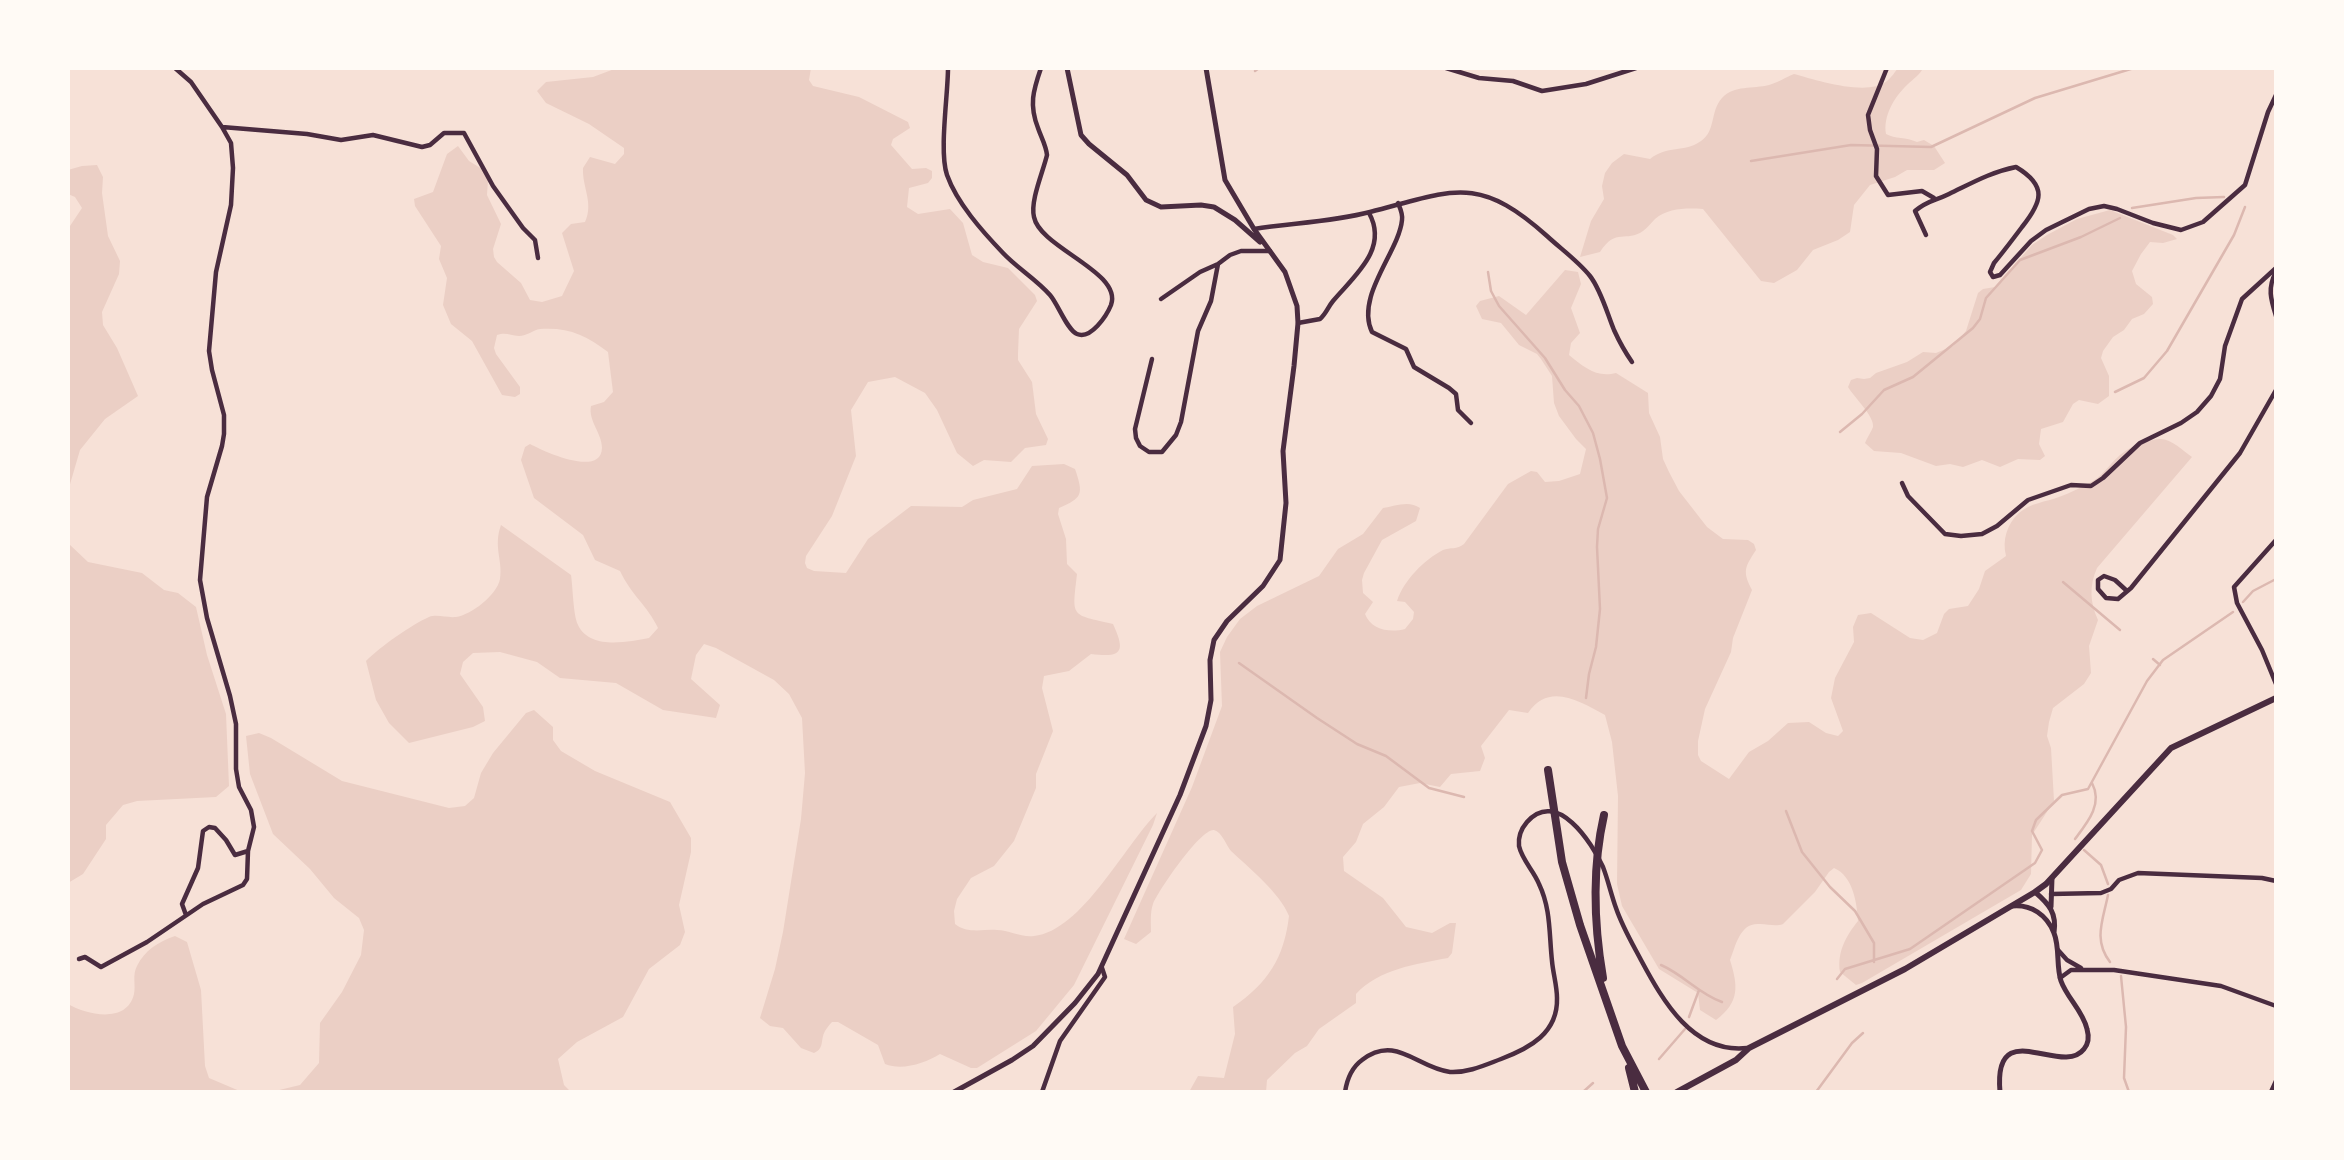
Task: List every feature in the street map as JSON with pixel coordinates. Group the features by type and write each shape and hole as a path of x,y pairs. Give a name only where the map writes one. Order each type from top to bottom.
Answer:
{"highway":[{"path":"1548,770 1562,862 1635,1092"},
{"path":"1604,815 1595,912 1598,952 1607,1002"},
{"path":"1622,1045 1646,1092"},
{"path":"1622,1045 1653,1092"}],"main road":[{"path":"1677,1092 1735,1060 1749,1048 1905,969 2033,893 2052,878 2171,748 2276,698"}],"street":[{"path":"79,959 85,957 101,967 108,964 203,904 243,885 247,879 248,851 254,827 251,810 239,787 236,724 207,618 200,580 207,496 224,434 224,415 209,351 216,272 231,205 231,143 191,82 175,68"},
{"path":"948,68 945,132 947,174 960,198 1003,254 1051,296 1074,331 1082,335 1097,327 1113,298 1105,281 1044,233 1034,219 1046,155 1031,98 1041,68"},
{"path":"1067,68 1081,135 1127,175 1146,200 1161,207 1214,207 1235,220 1270,251"},
{"path":"954,1092 1032,1046 1075,1003 1102,968 1180,795 1206,726 1211,700 1210,660 1214,640 1227,621 1263,586 1280,560 1286,503 1283,451 1298,323 1297,306 1285,272 1254,229 1225,180 1206,68"},
{"path":"1446,68 1479,78 1513,81 1542,91 1586,84 1636,68"},
{"path":"1888,68 1868,115 1877,149 1876,176 1888,195 1922,191 1934,198"},
{"path":"1926,235 1914,211 1934,198 1945,197 1984,175 2016,167 2026,173 2039,194 2039,201 2037,208 1994,263 1990,272 1994,278 2046,230 2089,209 2104,206 2181,230 2191,228 2214,214 2245,185 2276,95"},
{"path":"222,127 307,134 341,141 373,135 422,147 430,145 444,133 464,133 493,186 535,240 538,258"},
{"path":"1254,229 1369,212 1398,203 1461,191 1492,198 1520,213 1591,277 1615,333 1632,362"},
{"path":"1398,203 1402,221 1370,301 1370,328 1372,332 1406,349 1414,368 1449,388 1455,394 1458,410 1471,423"},
{"path":"1298,323 1320,319 1333,300 1359,273 1373,247 1376,233 1369,212"},
{"path":"1161,299 1230,255 1241,251 1270,251"},
{"path":"1152,359 1135,429 1140,446 1157,454 1177,435 1196,341 1211,301 1218,264"},
{"path":"2276,270 2271,280 2270,296 2276,316"},
{"path":"1902,483 1908,496 1945,534 1961,536 1982,534 1997,526 2028,500 2071,485 2091,486 2140,443 2197,412 2211,396 2220,379 2225,346 2242,299 2276,270"},
{"path":"2127,591 2115,580 2104,576 2098,580 2098,589 2106,598 2118,599 2127,591 2240,453 2276,390"},
{"path":"2276,540 2234,587 2237,603 2262,650 2276,684"},
{"path":"1345,1092 1350,1074 1356,1065 1374,1052 1401,1052 1430,1066 1448,1072 1460,1072 1525,1049 1549,1028 1557,997 1552,960 1551,920 1539,882 1519,847 1519,834 1528,821 1544,812 1559,814 1581,830 1603,867 1624,929 1662,999 1688,1028 1709,1043 1723,1048 1749,1048"},
{"path":"186,915 182,904 198,868 203,831 209,827 215,828 235,855 248,851"},
{"path":"2051,894 2101,893 2111,889 2119,880 2138,873 2262,878 2276,881"},
{"path":"2000,1092 2003,1065 2014,1053 2026,1049 2063,1059 2078,1055 2088,1043 2087,1026 2060,979 2054,933 2055,919 2051,906 2052,878"},
{"path":"2033,893 2051,906"},
{"path":"2033,893 2038,911 2054,933"},
{"path":"2009,907 2026,905 2038,911"},
{"path":"2057,950 2067,960 2082,968"},
{"path":"1041,1092 1060,1041 1105,978 1102,968"},
{"path":"2060,979 2071,970 2082,968 2114,970 2221,986 2276,1006"},
{"path":"2271,1092 2276,1081"}],"shaded area":[{"path":"617,68 811,68 809,80 813,86 859,97 908,122 910,128 893,139 891,145 912,169 926,168 932,171 932,178 928,183 909,188 907,207 918,214 950,209 963,223 972,255 983,262 1008,268 1035,295 1037,301 1019,329 1018,360 1032,382 1036,414 1048,439 1046,445 1025,448 1011,462 984,460 973,466 957,453 937,410 925,393 895,377 868,382 851,410 856,456 832,516 806,556 805,563 807,568 814,571 846,573 868,539 911,506 962,507 973,500 1017,489 1032,466 1064,464 1075,469 1080,485 1079,494 1077,498 1059,508 1058,514 1066,539 1067,564 1077,574 1075,607 1081,615 1113,624 1120,647 1115,654 1091,654 1069,671 1044,676 1042,688 1053,731 1036,774 1036,788 1014,841 994,866 971,878 957,899 955,924 970,930 1002,930 1029,936 1052,931 1085,904 1157,813 1074,985 1036,1031 977,1068 971,1068 940,1054 914,1065 899,1067 885,1064 878,1045 838,1022 829,1025 820,1049 814,1053 801,1048 783,1028 770,1026 760,1018 783,932 801,819 805,773 802,718 789,694 774,680 704,644 696,655 691,679 720,705 716,718 663,710 616,683 560,678 537,662 500,652 473,653 463,662 460,674 483,707 485,721 473,727 409,743 389,723 376,700 366,661 372,655 432,616 453,617 469,612 494,591 500,579 498,540 501,525 571,575 576,620 584,633 591,638 610,642 630,641 649,638 658,628 620,571 595,560 583,535 534,498 521,460 525,447 530,444 570,460 592,461 599,457 602,448 591,417 591,406 604,402 613,392 608,352 584,337 559,329 540,329 522,336 497,335 494,348 496,354 520,387 520,394 515,397 502,395 472,341 451,324 443,305 447,278 439,259 441,246 415,206 414,199 433,192 447,154 458,146 469,161 482,169 488,180 487,195 501,224 493,249 497,262 521,283 530,300 542,302 562,296 574,271 562,233 571,224 585,222 587,215 583,168 590,157 615,164 624,154 624,148 589,124 546,103 537,91 546,82 593,77"},
{"path":"1898,68 1923,68 1894,101 1886,120 1886,134 1917,142 1924,140 1934,146 1945,163 1934,170 1907,170 1870,185 1854,205 1850,232 1813,250 1797,270 1774,283 1761,281 1703,209 1671,211 1655,219 1637,234 1611,240 1600,252 1580,257 1591,221 1604,199 1602,186 1605,173 1612,163 1624,154 1650,159 1663,152 1695,145 1709,132 1718,103 1727,94 1738,89 1769,85 1794,74 1842,86 1868,88 1887,81"},
{"path":"97,165 103,177 102,193 108,236 120,261 119,274 102,312 103,325 117,348 138,396 105,419 80,450 68,491 68,229 82,208 75,197 68,194 68,170"},
{"path":"2110,210 2177,239 2163,243 2150,242 2132,271 2136,284 2152,297 2153,304 2144,314 2132,319 2103,351 2101,358 2109,376 2109,396 2098,404 2079,400 2073,404 2063,422 2041,429 2039,444 2045,456 2040,460 2018,459 2000,467 1982,460 1963,467 1950,464 1936,466 1901,453 1874,451 1865,443 1873,423 1848,387 1851,380 1870,378 1923,352 1936,353 1953,346 1966,331 1978,293 1983,289 1995,287 2032,245 2077,219"},
{"path":"1565,270 1578,272 1581,284 1571,308 1580,333 1571,343 1569,355 1591,370 1602,374 1616,373 1648,393 1649,413 1660,437 1663,459 1679,491 1707,527 1723,539 1748,540 1754,544 1756,550 1746,569 1752,590 1733,638 1731,652 1705,709 1698,741 1701,761 1729,779 1749,752 1768,741 1788,723 1809,722 1826,733 1838,736 1843,731 1831,698 1835,678 1854,642 1853,627 1858,615 1871,613 1910,638 1923,640 1937,633 1944,614 1949,609 1968,606 1979,589 1985,571 2006,556 2006,533 2011,522 2023,510 2093,481 2124,452 2146,442 2163,439 2177,445 2192,457 2097,568 2094,575 2092,601 2098,620 2089,646 2091,673 2084,684 2053,708 2047,736 2051,748 2054,801 2032,835 2031,874 2021,890 1856,985 1840,972 1839,965 1843,945 1858,921 1856,906 1846,877 1834,868 1815,892 1783,924 1753,924 1743,931 1730,960 1735,978 1733,1000 1716,1020 1700,1010 1698,993 1659,969 1622,906 1617,884 1618,796 1612,742 1605,715 1565,697 1545,698 1528,713 1509,710 1481,746 1485,758 1480,771 1451,774 1440,787 1420,783 1399,787 1384,807 1363,824 1356,842 1343,857 1344,871 1383,898 1406,927 1432,933 1450,923 1456,923 1452,953 1448,958 1387,973 1365,986 1356,994 1356,1003 1319,1029 1307,1046 1295,1053 1267,1080 1266,1092 1189,1092 1198,1076 1224,1078 1235,1034 1233,1007 1256,989 1272,968 1283,945 1289,916 1271,890 1231,851 1222,836 1214,830 1208,832 1190,849 1163,887 1152,907 1151,932 1136,944 1124,939 1192,787 1222,706 1220,652 1240,619 1257,606 1319,576 1338,549 1363,534 1383,508 1407,504 1420,508 1416,521 1382,540 1362,580 1363,593 1373,602 1365,614 1372,624 1393,631 1405,629 1413,619 1414,612 1405,602 1397,601 1410,578 1436,554 1464,544 1508,484 1531,471 1537,472 1545,482 1559,481 1580,474 1586,449 1559,416 1554,403 1552,376 1537,354 1519,345 1501,323 1482,319 1476,306 1480,301 1499,296 1526,315"},
{"path":"68,543 88,562 142,573 164,590 178,593 196,607 207,655 226,714 229,786 216,797 137,801 123,805 106,825 106,839 83,874 68,883"},
{"path":"534,710 553,727 553,740 561,751 595,771 670,802 691,838 691,852 679,905 685,932 680,945 649,969 623,1017 577,1042 558,1059 564,1085 571,1092 271,1092 300,1085 319,1063 320,1023 342,992 361,955 364,930 359,918 334,898 310,869 273,834 250,774 246,736 259,733 271,738 342,781 449,808 465,806 474,798 481,773 493,753 526,713"},
{"path":"175,936 187,942 201,990 205,1066 209,1078 242,1092 68,1092 68,1004 95,1014 123,1010 134,994 135,973 140,960 153,947"}],"waterway":[{"path":"1255,71 1259,68"},
{"path":"1751,161 1851,145 1931,147 2035,98 2134,68"},
{"path":"2132,208 2196,198 2224,197"},
{"path":"2115,392 2144,378 2167,351 2234,235 2245,207"},
{"path":"1840,432 1862,414 1884,390 1913,377 1973,328 1980,319 1986,298 2020,260 2081,237 2120,218"},
{"path":"1488,272 1491,291 1499,306 1545,358 1565,390 1579,406 1593,433 1600,459 1607,498 1598,529 1600,609 1586,698"},
{"path":"2243,602 2253,591 2276,579"},
{"path":"2063,582 2120,630"},
{"path":"1837,979 1845,969 1910,949 2035,863 2042,850 2032,831 2036,820 2062,795 2088,789 2147,681 2163,660 2233,612"},
{"path":"2153,659 2160,665"},
{"path":"1239,663 1357,744 1386,756 1429,788 1464,797"},
{"path":"2075,839 2095,805 2092,783"},
{"path":"1786,811 1802,852 1830,887 1855,911 1874,943 1874,962"},
{"path":"2084,850 2101,865 2108,884"},
{"path":"2108,895 2101,938 2110,962"},
{"path":"1661,965 1722,1002"},
{"path":"2121,976 2126,1027 2124,1078 2129,1092"},
{"path":"1689,1017 1699,990"},
{"path":"1659,1059 1685,1029"},
{"path":"1816,1092 1852,1043 1863,1033"},
{"path":"1583,1092 1593,1083"}]}
